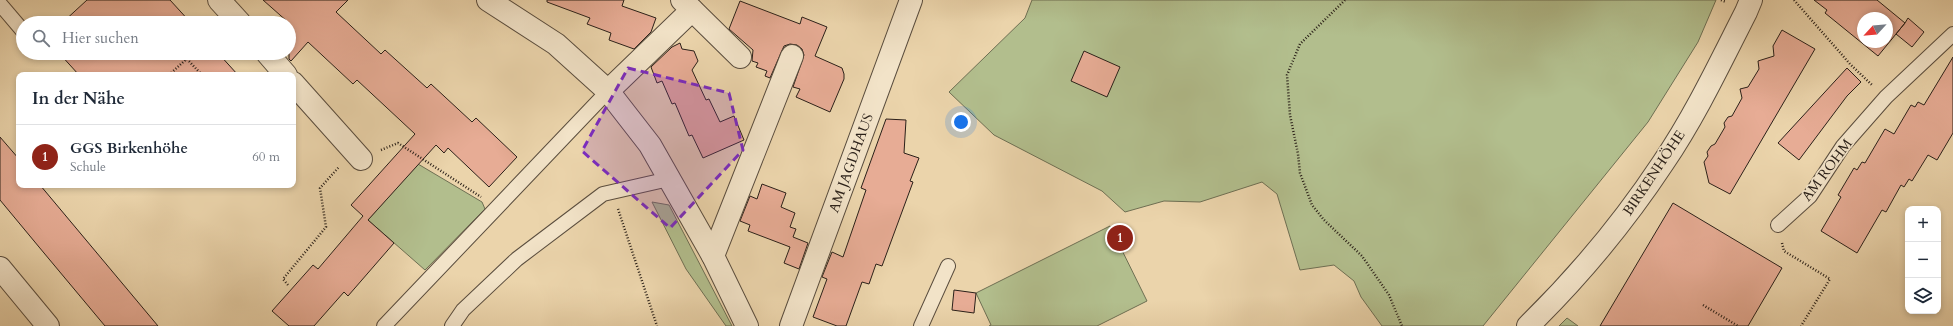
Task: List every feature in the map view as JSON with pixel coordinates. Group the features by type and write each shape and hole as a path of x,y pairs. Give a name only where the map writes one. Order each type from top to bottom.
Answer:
{"street":[{"path":"220,0 234,16"},
{"path":"488,0 556,44 608,91 650,145 713,256 747,326"},
{"name":"AM JAGDHAUS","path":"791,326 911,0"},
{"name":"BIRKENHÖHE","path":"1528,326 1548,306 1611,235 1664,163 1709,86 1746,12 1750,0"},
{"path":"608,91 687,5 740,57"},
{"path":"713,256 792,56"},
{"path":"273,60 283,72"},
{"path":"296,85 357,155"},
{"path":"0,268 48,326"}],"lane":[{"path":"0,4 16,23"},
{"name":"AM ROHM","path":"1778,225 1810,196 1843,146 1886,97 1953,34"},
{"path":"384,326 608,91"},
{"path":"452,326 463,310 517,259 603,194 669,179"},
{"path":"921,326 948,266"}],"path":[{"path":"1345,0 1300,44 1287,75 1290,116 1298,154 1300,173 1312,205 1324,220 1362,256 1389,295 1402,326"},
{"path":"1794,0 1850,64 1886,97"},
{"path":"172,72 186,60"},
{"path":"188,60 199,72"},
{"path":"288,285 283,279 326,227 320,188 357,155 398,143 496,207"},
{"path":"612,192 657,326"},
{"path":"1778,225 1784,251 1830,279 1801,326"},
{"path":"1703,305 1738,326"}],"highlighted area":[{"path":"628,68 729,93 743,150 670,228 582,151"}],"green space":[{"path":"1032,0 1716,0 1698,42 1648,122 1483,326 1382,326 1361,297 1354,281 1334,265 1300,270 1277,194 1262,182 1200,202 1164,201 1125,212 1102,191 994,135 949,92 1025,18"},
{"path":"418,164 482,202 485,209 425,270 368,220"},
{"path":"652,202 669,205 732,326 726,326 686,269"},
{"path":"1110,226 1147,301 1097,326 989,326 991,325 976,293"},
{"path":"1567,318 1578,326 1559,326"}],"building":[{"path":"87,0 170,0 185,16 70,16"},
{"path":"263,0 348,0 336,12 381,54 385,50 427,88 431,84 472,122 476,118 517,157 489,187 448,148 444,153 436,145 368,220 394,243 348,296 344,292 314,326 289,326 272,311 313,265 318,269 363,216 351,205 415,134 357,80 353,84 308,42 296,55 296,16 281,16"},
{"path":"547,0 624,0 622,6 656,18 651,32 634,49 609,40 611,33 587,24 590,18 547,2"},
{"path":"1814,0 1877,0 1892,12 1857,12 1857,39 1825,13 1827,10"},
{"path":"740,1 800,24 802,17 827,27 815,56 842,68 844,74 844,79 830,112 796,97 800,89 793,87 804,55 802,49 797,45 790,44 784,46 770,78 765,76 767,71 756,67 758,63 752,61 753,50 729,29"},
{"path":"1893,13 1905,23 1908,18 1924,32 1912,47 1896,34 1893,38"},
{"path":"1782,30 1815,49 1730,194 1709,183 1704,162 1708,156 1707,152 1711,146 1715,144 1725,127 1724,123 1728,117 1732,116 1742,98 1740,89 1748,87 1759,69 1758,61 1774,56 1773,46"},
{"path":"680,43 682,49 694,51 698,61 692,70 706,100 709,99 720,122 734,116 744,140 703,158 692,135 689,136 675,103 672,104 662,81 657,83 651,67 672,47"},
{"path":"1868,48 1885,48 1878,56"},
{"path":"1084,51 1120,67 1107,97 1071,81"},
{"path":"1953,57 1953,133 1937,160 1928,155 1912,181 1909,179 1904,187 1901,185 1886,212 1882,210 1857,253 1821,231 1841,197 1838,195 1854,168 1857,170 1862,162 1865,163 1885,129 1894,134 1911,105 1915,107 1918,102 1924,105"},
{"path":"65,60 224,60 235,72 76,72"},
{"path":"1847,68 1861,82 1847,96 1799,160 1778,143"},
{"path":"886,119 906,120 904,153 919,158 910,181 913,182 882,266 876,264 869,284 862,282 846,326 837,326 813,317 827,279 822,277 832,252 843,257 866,190 861,188"},
{"path":"0,137 16,156 16,188 43,188 158,326 105,326 0,200"},
{"path":"762,184 786,193 781,207 795,213 790,227 796,229 793,237 808,243 799,269 784,263 790,247 748,231 750,225 740,221 750,196 757,199"},
{"path":"1673,203 1782,268 1748,326 1600,326"},
{"path":"954,290 976,293 974,313 952,310"}],"place":[{"name":"GGS Birkenhöhe","path":"1120,238"}]}
